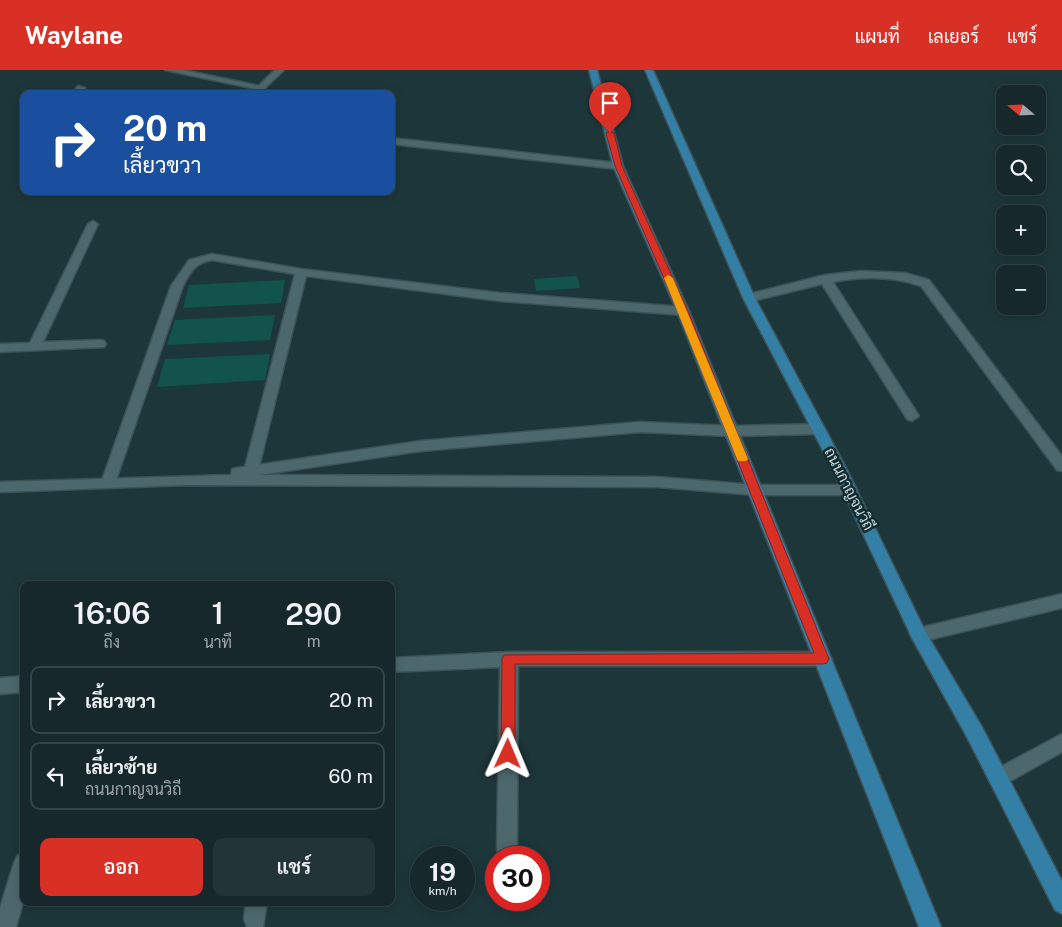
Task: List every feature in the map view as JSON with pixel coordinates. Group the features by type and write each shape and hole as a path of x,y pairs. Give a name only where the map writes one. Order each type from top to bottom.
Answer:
{"main road":[{"path":"169,70 261,87"},
{"path":"258,90 280,70"},
{"path":"593,70 618,166 683,311 930,927"},
{"name":"ถนนกาญจนวิถี","path":"648,70 749,298 850,490 919,635 975,733 1062,903"},
{"path":"395,140 618,166"},
{"path":"35,346 92,224"},
{"path":"108,483 177,286 188,265 199,258 212,257 302,272 500,297 683,311"},
{"path":"251,471 302,272"},
{"path":"749,298 825,279 898,276 913,278 925,283 931,288 1062,466"},
{"path":"825,279 912,416"},
{"path":"0,348 100,344"},
{"path":"186,480 422,446 640,427 731,431 818,429"},
{"path":"0,487 186,480 658,482 755,490 850,490"},
{"path":"919,635 1062,601"},
{"path":"395,665 509,659 823,659"},
{"path":"507,846 509,659"},
{"path":"0,686 20,684"},
{"path":"998,778 1062,742"},
{"path":"5,927 20,876"}],"building":[{"path":"577,276 580,288 536,291 534,279"},
{"path":"285,280 281,303 183,308 189,285"},
{"path":"275,315 270,340 167,345 175,320"},
{"path":"270,354 265,380 157,387 165,359"}],"slow traffic":[{"path":"668,278 742,459"}],"route":[{"path":"508,754 509,659 823,659 683,311 618,166 610,133"}]}
